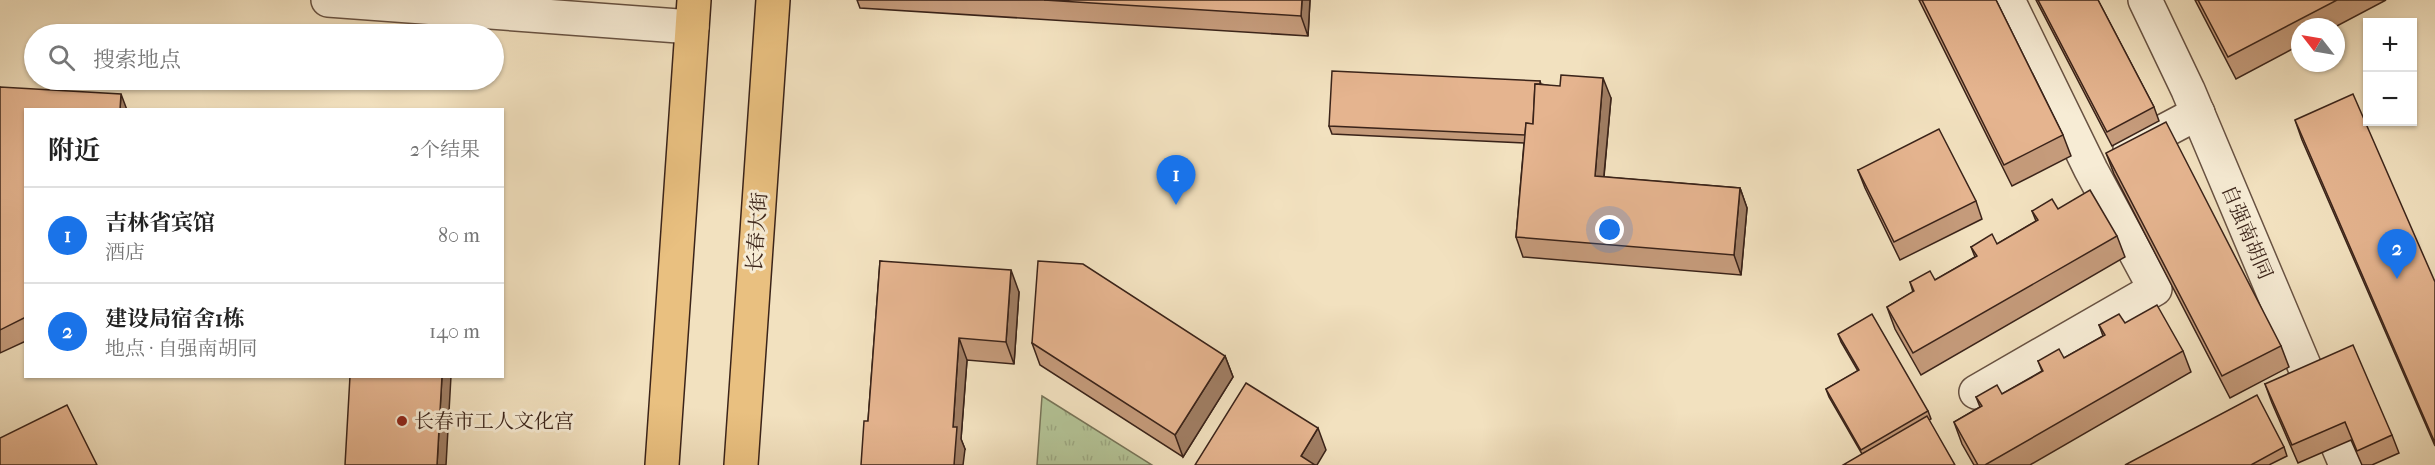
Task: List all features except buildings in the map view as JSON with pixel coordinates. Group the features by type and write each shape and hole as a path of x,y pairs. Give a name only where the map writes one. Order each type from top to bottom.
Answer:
{"main road":[{"name":"长春大街","path":"741,465 773,0"},
{"path":"662,465 693,14"}],"street":[{"path":"328,0 693,14"},
{"path":"1976,392 2155,289 2091,170 2008,0"},
{"name":"自强南胡同","path":"2145,0 2198,113 2346,465"},
{"path":"2091,170 2198,113"}],"green space":[{"path":"1042,396 1152,465 1037,465"}],"place":[{"name":"吉林省宾馆","path":"1176,205"},
{"name":"建设局宿舍1栋","path":"2397,279"},
{"name":"长春市工人文化宫","path":"402,421"}]}
